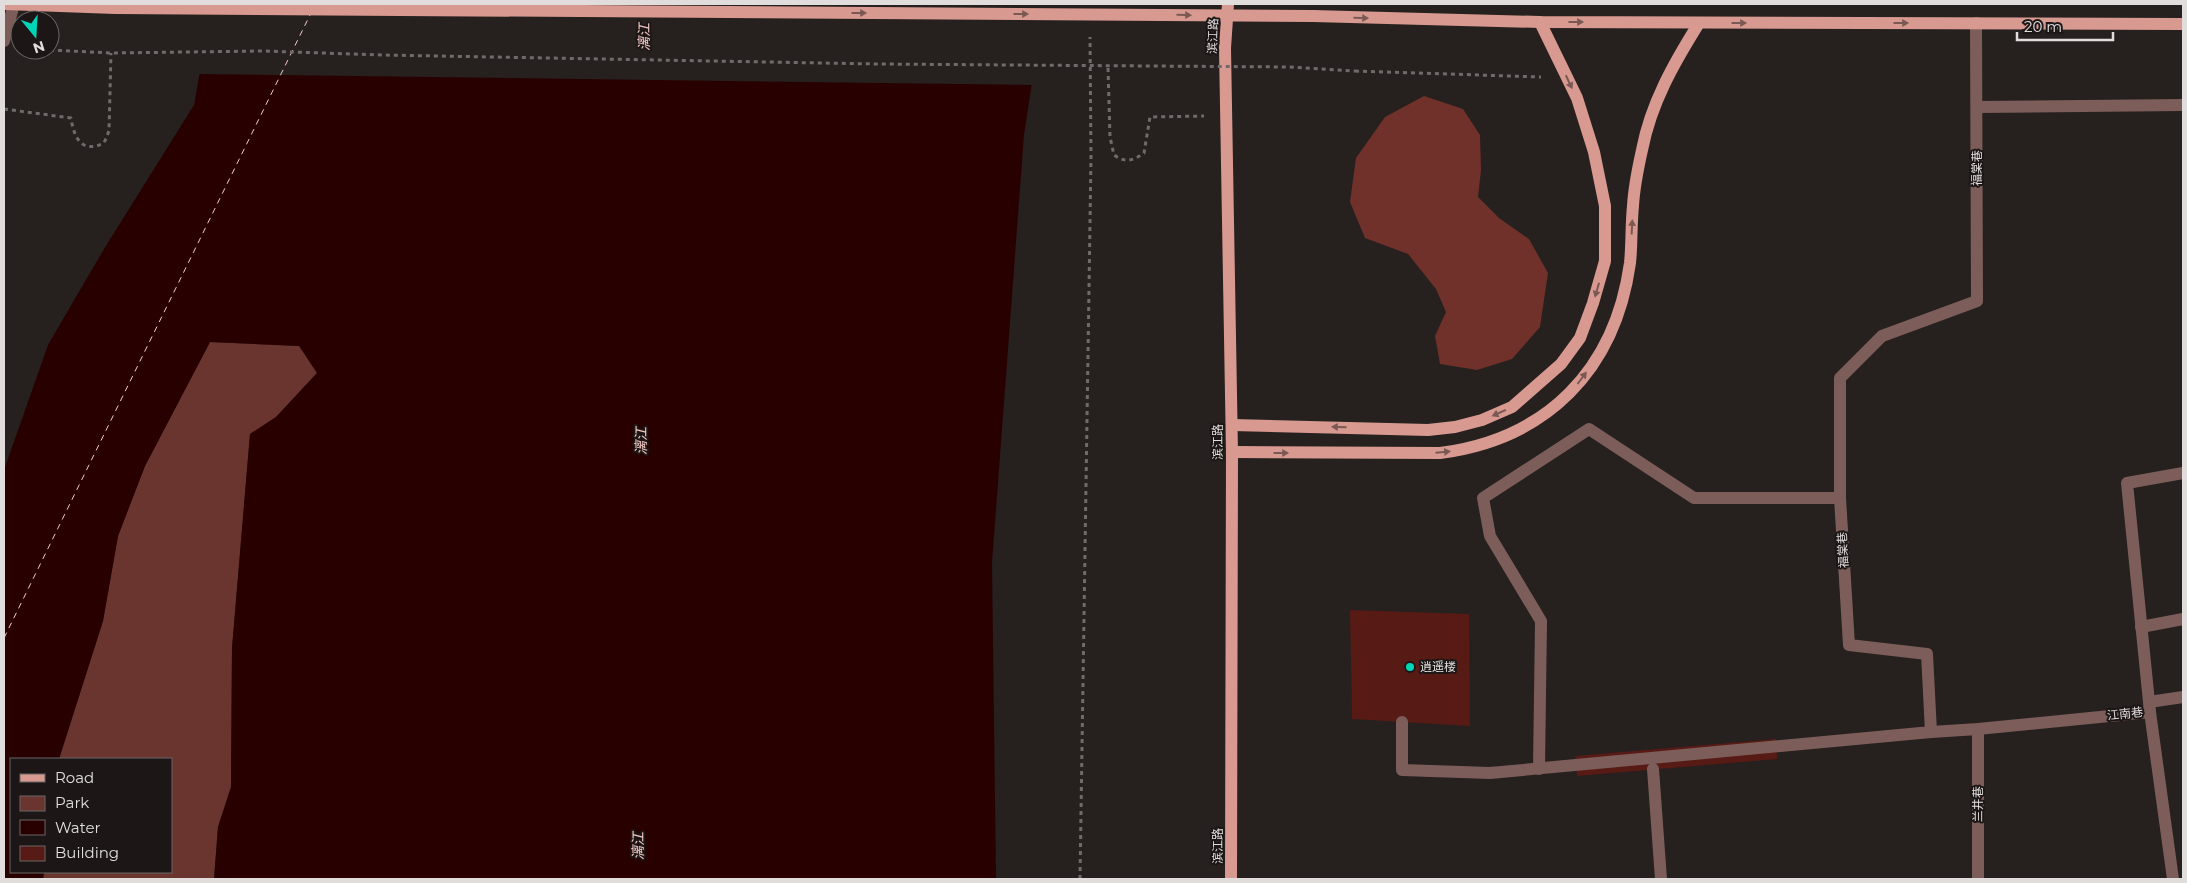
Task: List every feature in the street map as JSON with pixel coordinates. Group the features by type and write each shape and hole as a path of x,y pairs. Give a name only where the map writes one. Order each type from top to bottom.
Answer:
{"main road":[{"path":"5,4 124,8 1313,16 1540,22 2183,24"},
{"name":"滨江路","path":"1228,4 1225,48 1232,425 1232,879"},
{"path":"1232,425 1428,430 1455,427 1482,420 1512,407 1561,364 1580,338 1593,303 1605,261 1604,206 1594,152 1577,98 1540,22"},
{"path":"1232,452 1440,453 1470,449 1529,425 1558,406 1582,380 1602,350 1620,310 1630,263 1633,204 1642,148 1656,98 1676,60 1699,23"}],"street":[{"path":"4,42 14,4"},
{"name":"福棠巷","path":"1931,732 1928,654 1849,645 1840,498 1840,378 1882,336 1977,301 1976,23"},
{"path":"1977,107 2183,105"},
{"path":"1539,769 1541,621 1490,536 1483,498 1589,429 1694,498 1840,498"},
{"path":"2183,473 2127,483 2149,707 2183,697"},
{"path":"2142,627 2183,619"},
{"name":"江南巷","path":"1931,732 1978,729 2149,707 2173,879"},
{"path":"1402,722 1402,770 1490,774 1931,732"},
{"name":"兰井巷","path":"1978,729 1978,879"},
{"path":"1652,769 1661,879"}],"path":[{"path":"1080,879 1090,177 1090,33"},
{"path":"60,50 111,53 262,51 382,55 1108,68 1279,67 1567,77"},
{"path":"4,109 71,118 72,128 76,137 85,146 95,147 104,143 109,131 111,53"},
{"path":"1108,68 1110,137 1114,155 1126,161 1135,159 1144,153 1150,117 1226,116"}],"green space":[{"path":"210,342 300,346 317,373 276,417 250,434 232,648 231,787 218,827 214,879 43,879 44,873 172,873 172,758 59,758 103,621 118,536 145,466"}],"shaded area":[{"path":"1424,96 1463,109 1480,135 1481,170 1478,197 1499,218 1529,239 1548,273 1540,327 1512,359 1477,370 1440,364 1435,336 1446,312 1436,289 1408,254 1365,238 1350,202 1356,158 1385,117"}],"water":[{"name":"漓江","path":"212,4 1044,4 1024,135 992,563 996,879 214,879 218,827 231,787 232,648 250,434 276,417 317,373 299,346 210,342 145,466 118,536 103,621 59,758 10,758 10,873 44,873 43,879 4,879 4,470 48,345 104,249 194,105"}],"pier":[{"path":"209,4 1047,4 1034,85 197,74"}],"building":[{"name":"逍遥楼","path":"1350,610 1469,614 1470,726 1352,719"},
{"path":"1776,739 1777,759 1577,776 1575,756"}],"ferry route":[{"path":"4,638 310,15"}],"place":[{"name":"逍遥楼","path":"1410,667"}]}
